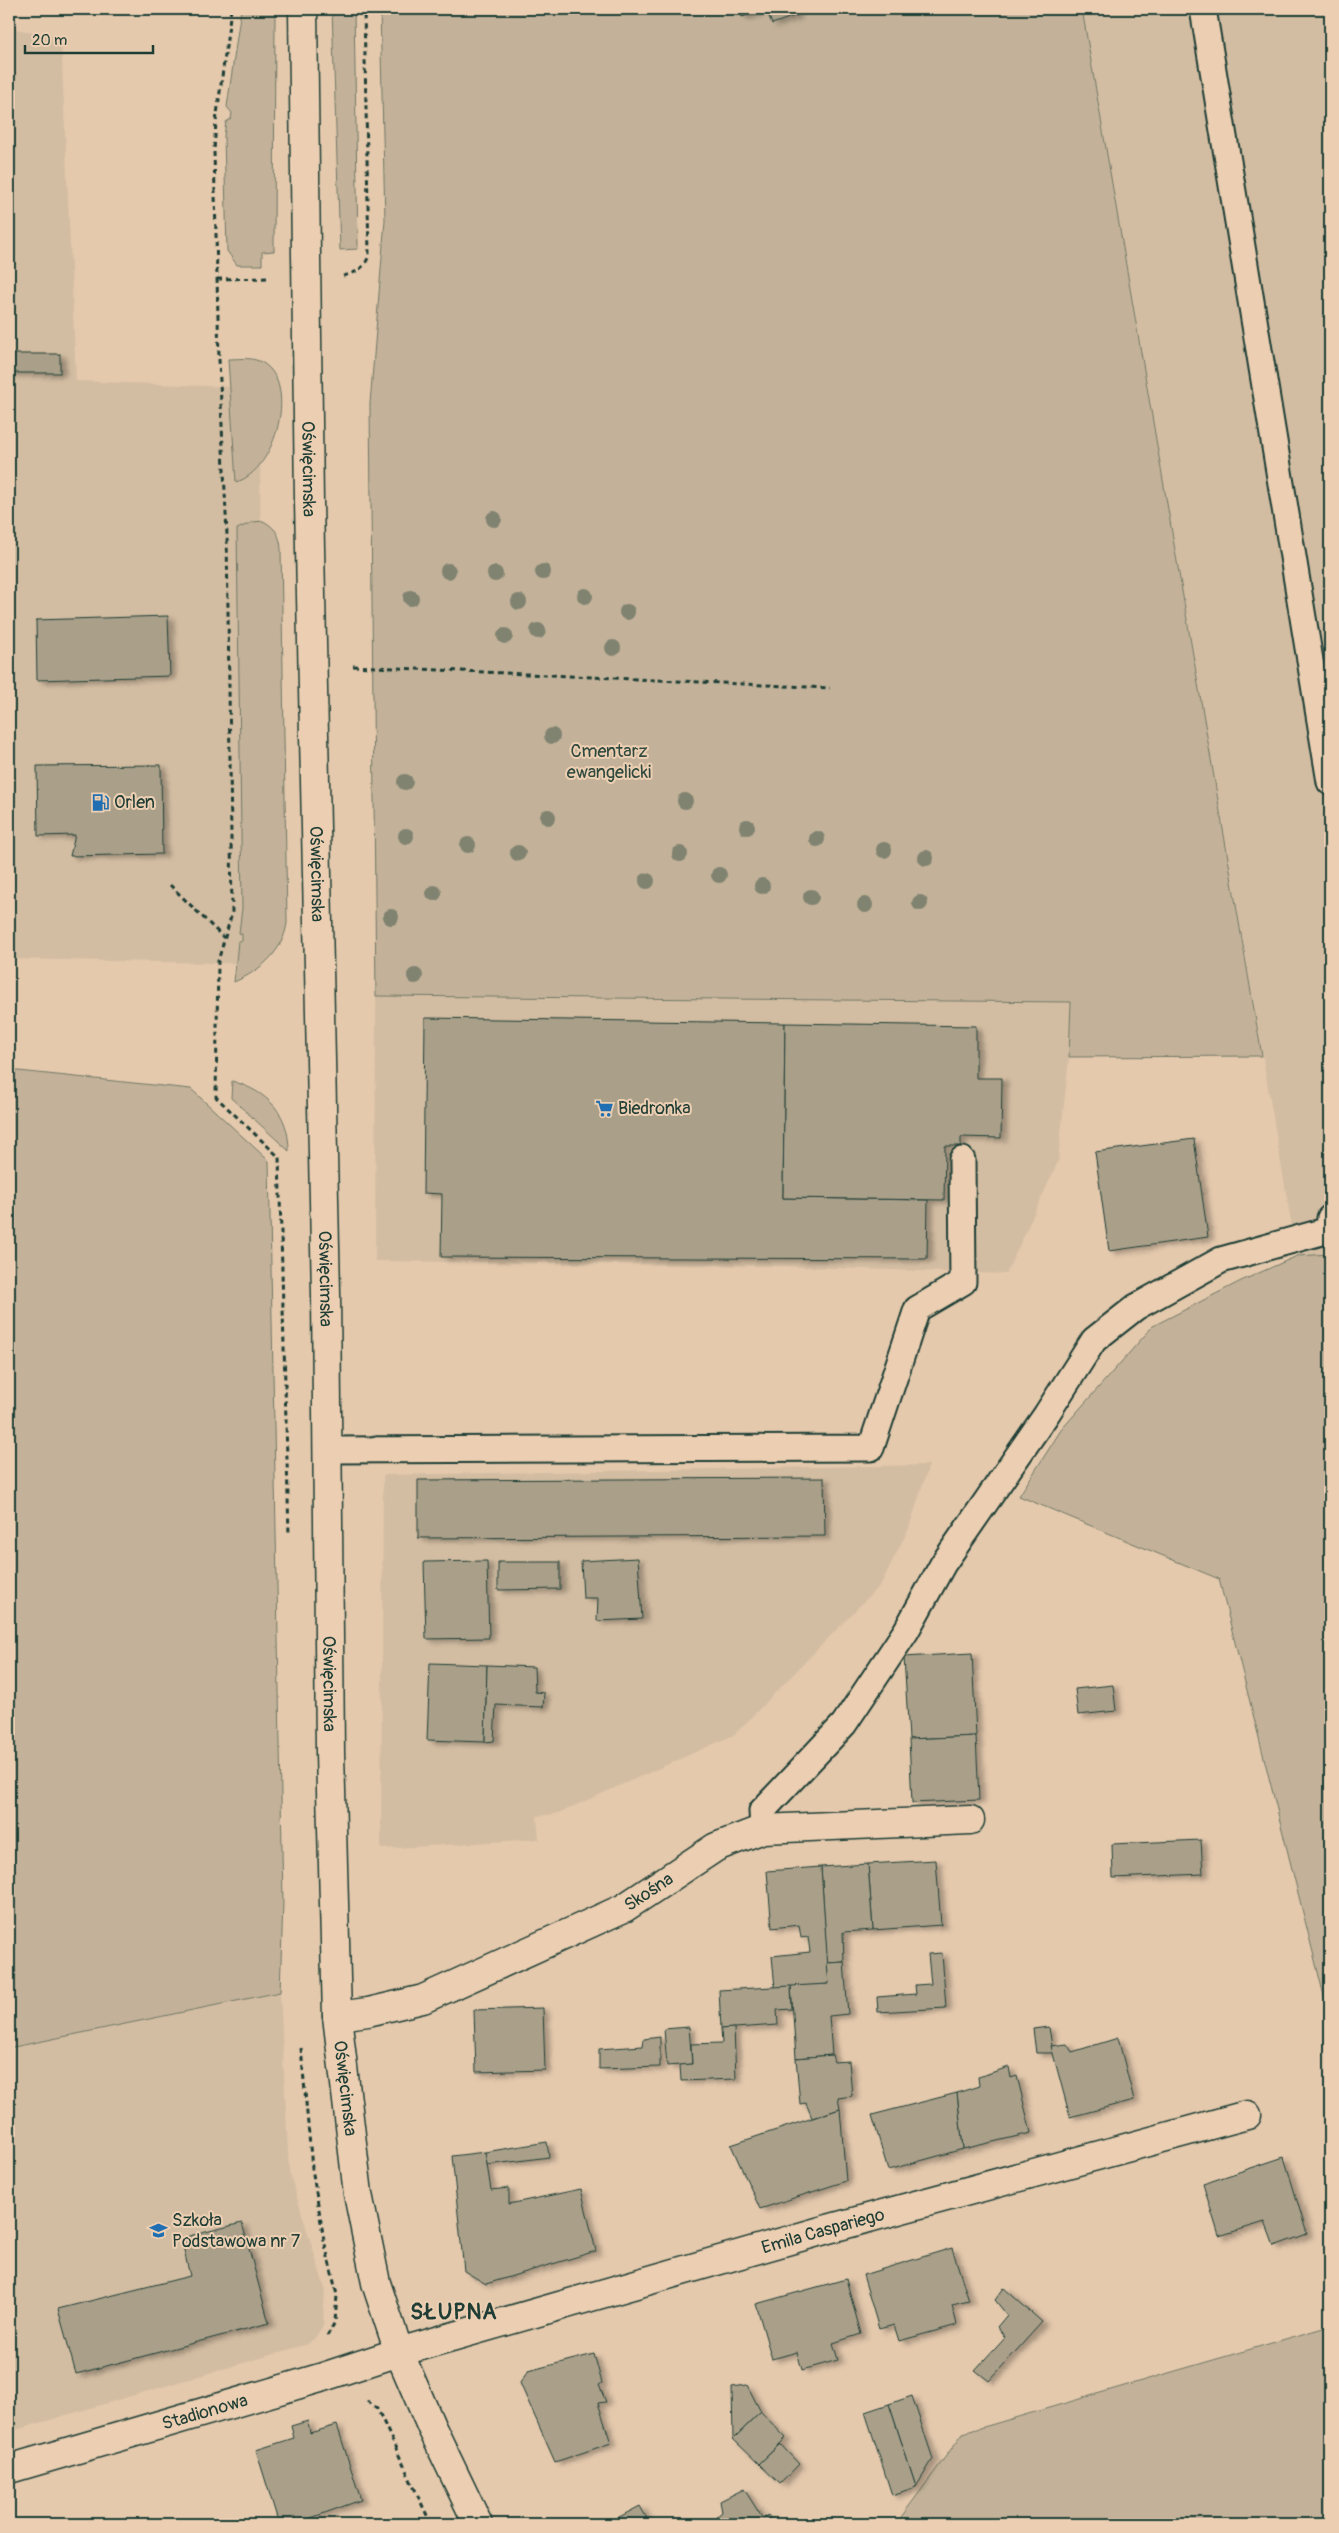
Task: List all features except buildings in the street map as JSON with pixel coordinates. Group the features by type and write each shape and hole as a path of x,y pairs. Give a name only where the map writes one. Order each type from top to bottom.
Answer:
{"main road":[{"name":"Oświęcimska","path":"303,9 308,502 326,1283 332,1898 337,2016 344,2093 358,2194 376,2283 399,2352 431,2426 478,2524"},
{"name":"Skośna","path":"337,2016 368,2012 423,2000 624,1908 716,1847 764,1829 970,1820"},
{"name":"Emila Caspariego","path":"399,2352 828,2228 1247,2115"},
{"name":"Stadionowa","path":"9,2469 320,2378 399,2352"}],"lane":[{"path":"1203,9 1330,782"},
{"path":"327,1450 386,1448 871,1448 917,1309 963,1282 962,1160"},
{"path":"764,1829 762,1811 844,1724 906,1631 943,1564 1046,1415 1094,1340 1136,1307 1221,1260 1329,1230 1330,1218"}],"path":[{"path":"216,1079 218,961 232,913 227,536 217,279 214,137 231,9"},
{"path":"338,276 360,270 369,255 364,9"},
{"path":"217,279 279,278"},
{"path":"353,666 830,688"},
{"path":"170,885 224,938"},
{"path":"361,2399 372,2403 377,2408 431,2524"}],"shaded area":[{"path":"1082,9 1330,9 1330,1254 1297,1256"},
{"path":"9,28 61,37 76,381 260,388 262,964 9,959"},
{"path":"376,996 1071,1002 1069,1057 1058,1162 1006,1274 778,1266 375,1261"},
{"path":"929,1465 909,1528 881,1584 734,1735 556,1814 537,1816 539,1839 381,1849 383,1475"},
{"name":"Szkoła Podstawowa nr 7","path":"280,1992 289,2171 325,2289 323,2325 316,2337 308,2344 9,2432 9,2048"}],"green space":[{"path":"241,9 275,9 274,251 262,252 262,265 237,265 227,251 224,136 226,122 231,119 232,113 227,107"},
{"path":"332,9 354,9 358,249 340,250"},
{"name":"Cmentarz ewangelicki","path":"380,9 1082,9 1262,1056 1069,1057 1071,1002 376,996 370,404 385,220"},
{"path":"228,359 259,361 272,371 279,386 281,405 272,444 262,461 250,475 236,482"},
{"path":"263,521 276,532 281,549 287,923 281,943 269,959 253,972 234,982 238,941 242,941 242,934 239,933 242,908 237,529 253,522"},
{"path":"9,1070 191,1089 269,1161 283,1902 280,1992 9,2048"},
{"path":"232,1081 256,1091 274,1106 285,1126 289,1151 231,1098"},
{"path":"1330,1254 1330,2020 1219,1579 1019,1496 1061,1430 1153,1326 1241,1281 1297,1256"},
{"path":"1330,2326 1330,2524 896,2524 963,2433"}],"place":[{"name":"Orlen","path":"100,802"},
{"name":"Biedronka","path":"604,1108"},
{"name":"Szkoła Podstawowa nr 7","path":"158,2230"}],"district":[{"name":"SŁUPNA","path":"454,2311"}]}
